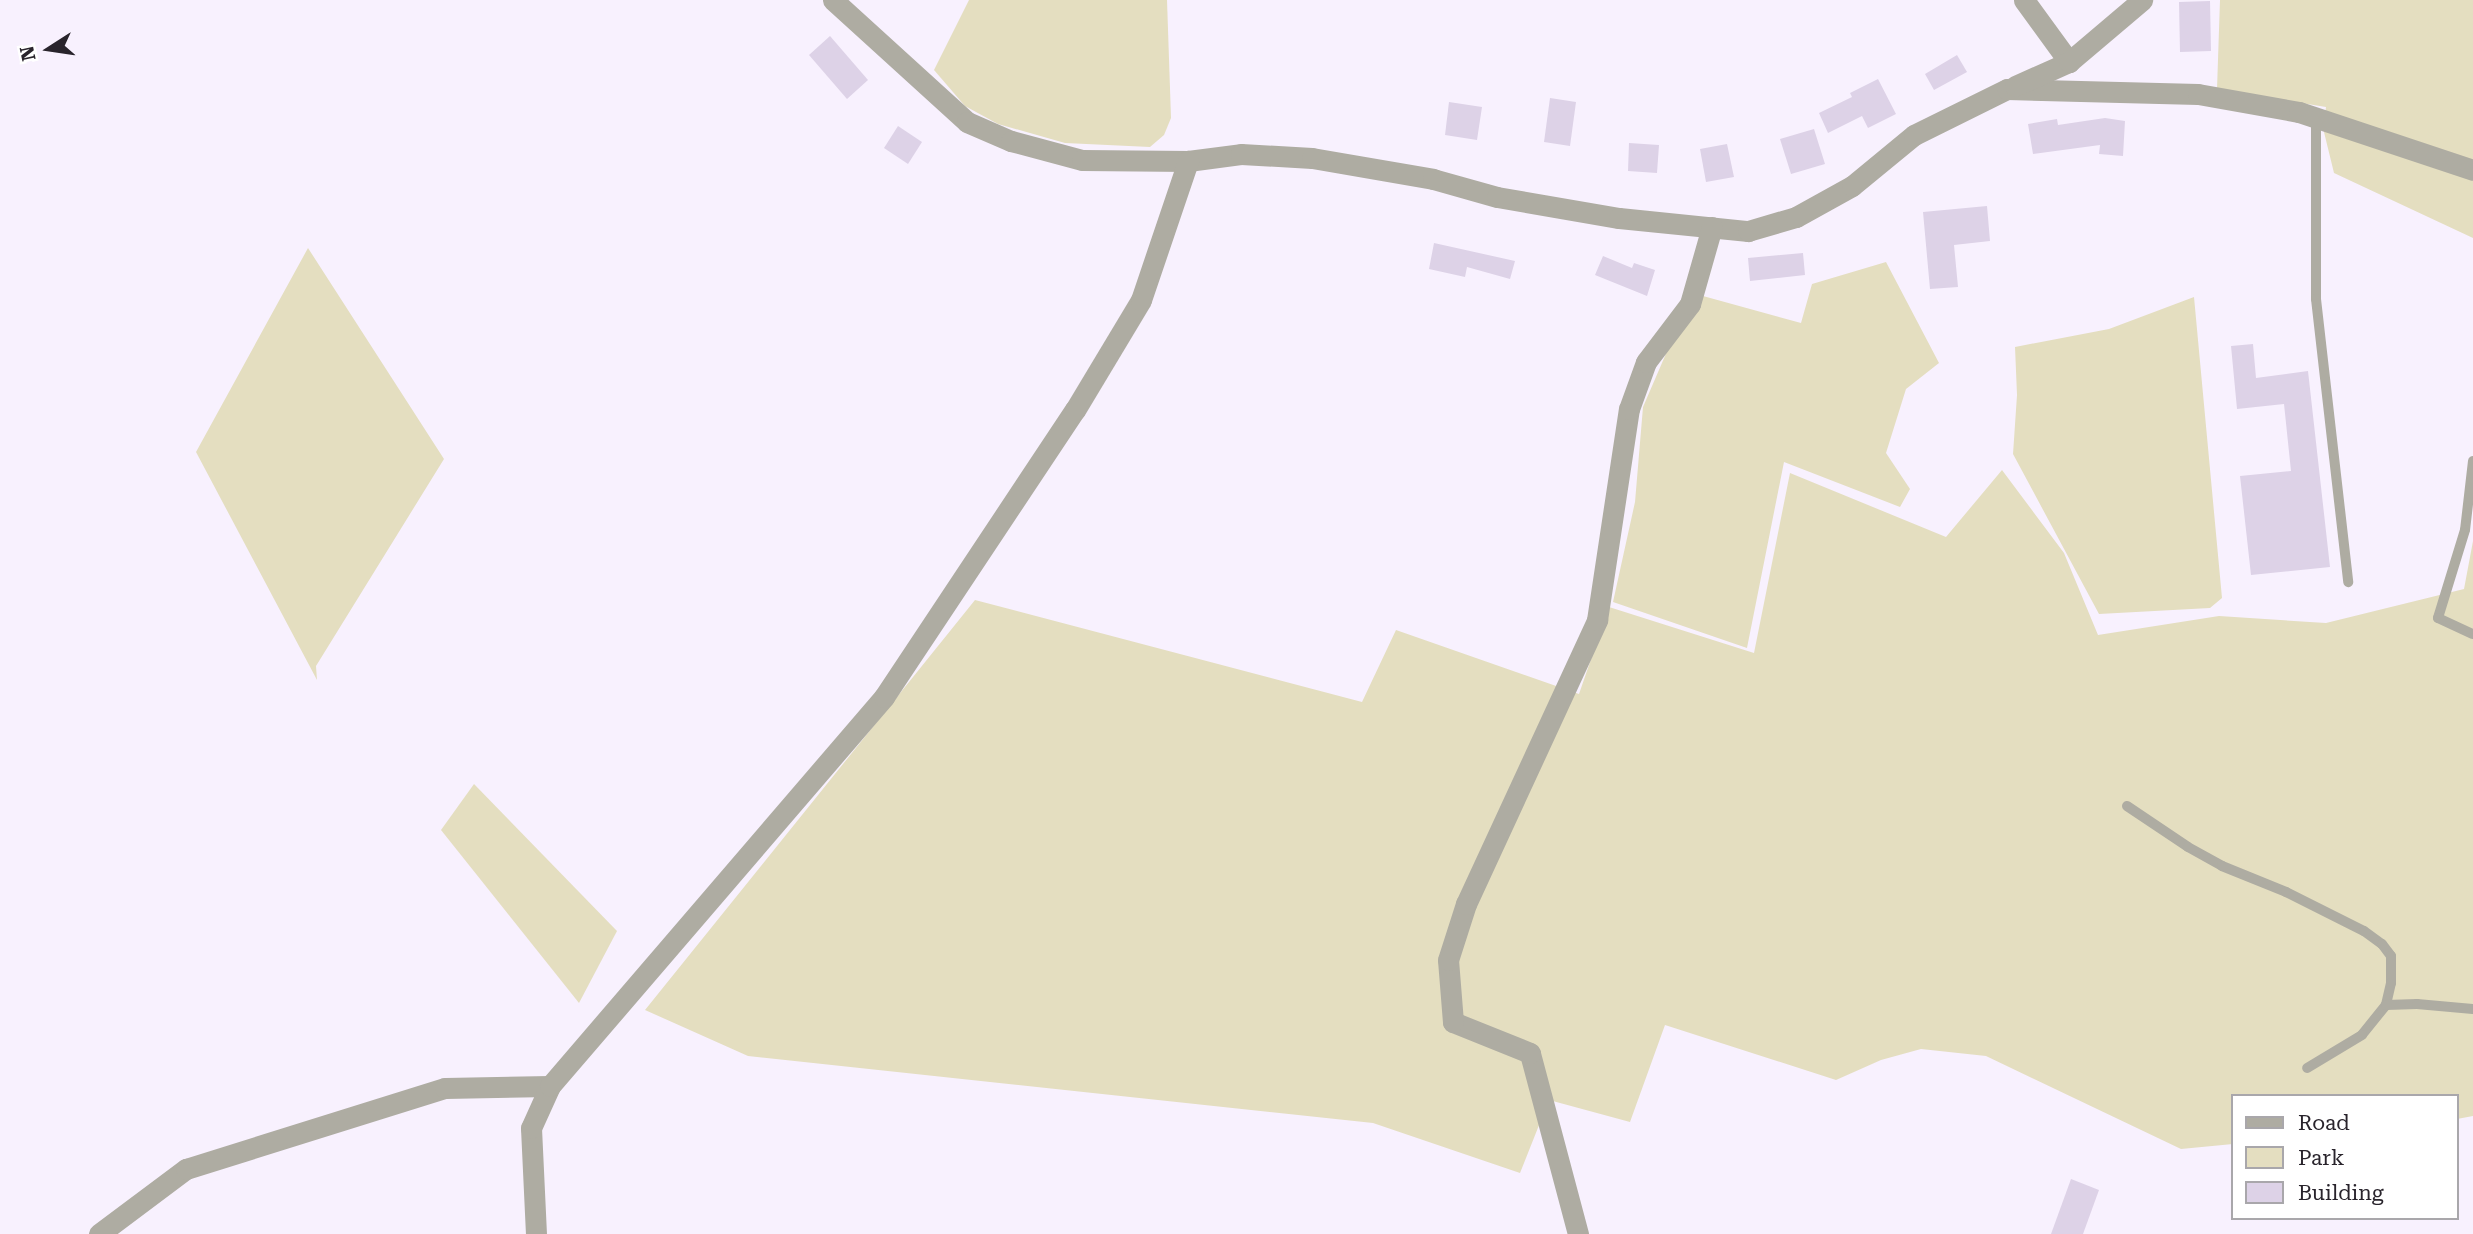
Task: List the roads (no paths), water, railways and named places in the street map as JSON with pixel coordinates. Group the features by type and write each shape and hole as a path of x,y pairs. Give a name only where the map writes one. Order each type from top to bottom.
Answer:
{"street":[{"path":"833,0 967,122 1011,141 1082,160 1188,161 1241,154 1312,158 1433,179 1510,200 1619,218 1748,231 1796,217 1852,186 1914,135 2068,62 2142,0"},
{"path":"2024,0 2068,62"},
{"path":"2007,89 2197,94 2316,117 2473,170"},
{"path":"536,1234 531,1128 550,1086 884,698 1074,410 1142,300 1188,161"},
{"path":"1578,1234 1530,1054 1453,1022 1448,960 1466,904 1597,620 1629,409 1646,362 1690,304 1712,227"},
{"path":"99,1234 186,1169 445,1088 550,1086"}],"lane":[{"path":"2316,117 2316,299 2348,582"},
{"path":"2473,461 2465,530 2438,618 2473,634"},
{"path":"2127,806 2199,853 2364,931 2382,944 2391,956 2391,983 2386,1005 2362,1035 2307,1068"},
{"path":"2386,1005 2417,1004 2473,1009"}]}
